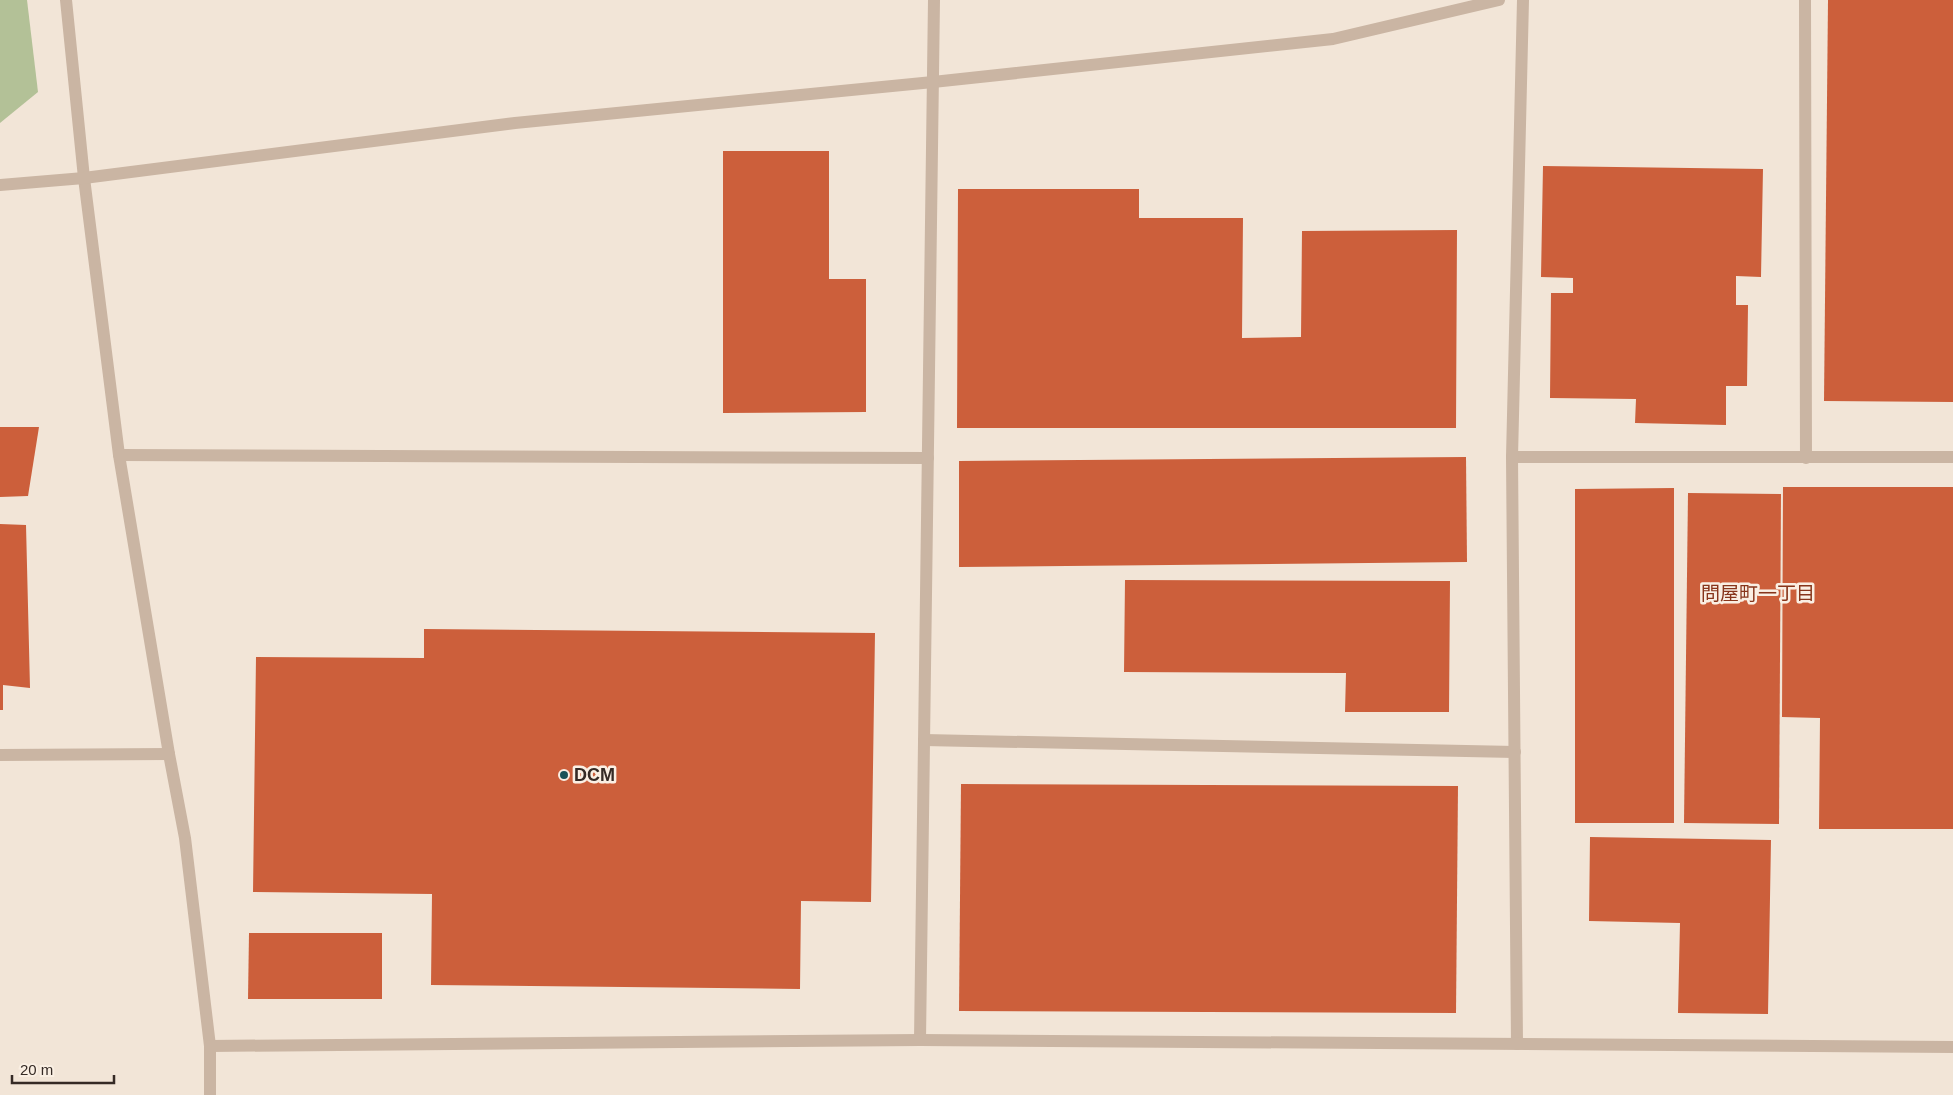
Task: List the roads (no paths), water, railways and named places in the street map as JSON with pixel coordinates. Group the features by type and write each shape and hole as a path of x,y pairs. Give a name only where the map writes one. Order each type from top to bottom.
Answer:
{"street":[{"path":"66,0 84,178 119,455 169,754 185,838 210,1046 210,1095"},
{"path":"920,1040 934,0"},
{"path":"0,185 84,178 515,123 933,82 1333,39 1499,0"},
{"path":"1517,1044 1512,457 1523,0"},
{"path":"1806,0 1806,458"},
{"path":"119,455 928,458"},
{"path":"1512,457 1953,457"},
{"path":"924,740 1515,752"},
{"path":"0,755 169,754"},
{"path":"210,1046 920,1040 1953,1047"}],"place":[{"name":"DCM","path":"564,775"}],"district":[{"name":"問屋町一丁目","path":"1758,593"}]}
